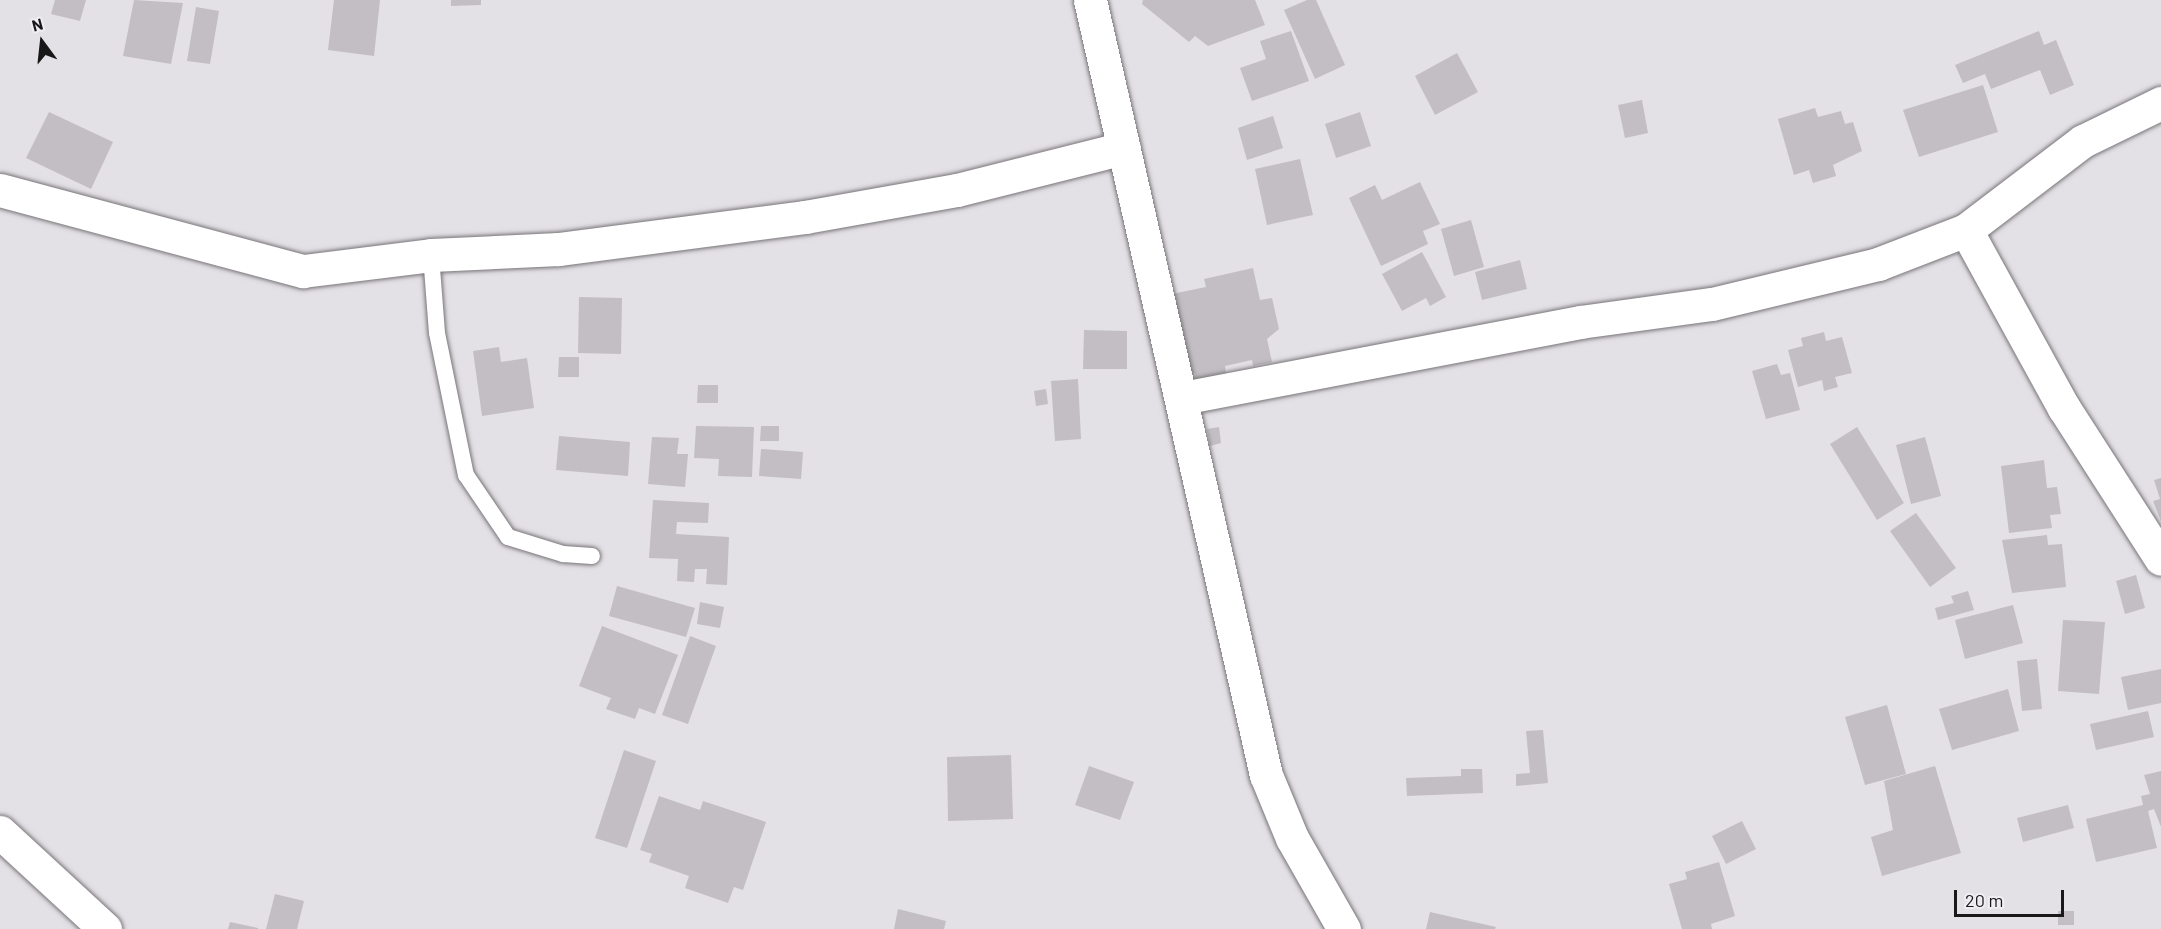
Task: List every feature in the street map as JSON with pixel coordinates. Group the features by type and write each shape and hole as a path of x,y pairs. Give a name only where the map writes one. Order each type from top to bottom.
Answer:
{"street":[{"path":"1090,0 1266,775 1292,838 1344,929"},
{"path":"1182,398 1580,322 1712,304 1878,264 1966,230 2083,141 2161,103"},
{"path":"0,190 303,271 431,255 559,249 805,217 957,190 1124,148"},
{"path":"1966,230 2064,408 2161,559"},
{"path":"0,832 105,929"}],"lane":[{"path":"431,255 448,399 466,475 508,537 564,554 592,556"}],"building":[{"path":"55,0 86,0 80,21 51,14"},
{"path":"134,0 183,3 171,64 123,56"},
{"path":"334,0 380,0 374,56 328,50"},
{"path":"451,0 481,0 481,5 451,6"},
{"path":"1143,0 1255,0 1265,25 1208,46 1195,36 1189,42 1142,4"},
{"path":"1307,0 1316,0 1345,65 1315,79 1284,10"},
{"path":"196,7 219,11 210,64 187,61"},
{"path":"1291,31 1309,81 1252,101 1240,68 1266,59 1260,41"},
{"path":"2039,31 2044,45 2056,40 2074,85 2050,95 2040,70 1991,89 1985,74 1963,83 1955,65"},
{"path":"1457,53 1478,92 1435,115 1415,76"},
{"path":"1983,85 1998,132 1919,157 1903,110"},
{"path":"1642,100 1648,133 1625,138 1618,105"},
{"path":"1815,108 1818,117 1841,111 1845,124 1853,122 1862,151 1833,165 1836,176 1813,183 1809,170 1794,175 1778,119"},
{"path":"49,112 113,142 91,189 26,158"},
{"path":"1360,112 1371,146 1336,158 1325,124"},
{"path":"1273,116 1283,148 1247,160 1238,128"},
{"path":"1300,159 1313,215 1267,225 1255,169"},
{"path":"1420,182 1440,224 1423,231 1428,244 1381,266 1349,198 1375,185 1382,200"},
{"path":"1471,220 1484,267 1454,276 1441,229"},
{"path":"1422,252 1446,297 1430,306 1426,298 1402,311 1382,274"},
{"path":"1520,260 1527,289 1482,300 1475,272"},
{"path":"1253,268 1260,300 1272,298 1279,329 1267,339 1272,362 1253,366 1252,360 1225,366 1226,373 1196,379 1195,373 1184,375 1167,295 1206,287 1204,279"},
{"path":"579,297 622,298 621,354 578,353"},
{"path":"1084,330 1127,331 1127,369 1083,369"},
{"path":"1824,332 1826,341 1842,337 1852,373 1835,377 1838,387 1824,391 1822,380 1798,387 1788,350 1803,346 1801,338"},
{"path":"499,347 501,362 527,358 534,408 482,416 473,351"},
{"path":"559,357 579,357 579,377 558,377"},
{"path":"1777,364 1781,375 1790,373 1800,410 1766,419 1752,371"},
{"path":"1078,379 1081,439 1055,441 1051,381"},
{"path":"698,385 718,385 718,403 697,403"},
{"path":"1046,389 1048,404 1036,406 1034,391"},
{"path":"696,426 754,427 752,477 718,476 719,459 694,458"},
{"path":"761,426 779,426 779,441 760,441"},
{"path":"1219,427 1221,443 1210,446 1207,429"},
{"path":"1857,427 1904,503 1877,520 1830,444"},
{"path":"559,436 630,442 628,476 556,470"},
{"path":"652,437 679,438 677,454 688,454 685,487 648,484"},
{"path":"1925,437 1941,496 1911,504 1896,445"},
{"path":"761,449 803,452 801,479 759,476"},
{"path":"2044,460 2047,488 2057,487 2061,514 2050,515 2052,528 2009,533 2001,466"},
{"path":"2161,478 2161,521 2153,501 2160,499 2154,480"},
{"path":"653,500 709,503 708,523 677,522 676,534 729,537 727,585 706,584 707,569 695,569 694,582 677,581 678,559 649,558"},
{"path":"1916,513 1956,568 1930,587 1890,531"},
{"path":"2047,535 2048,545 2062,544 2066,587 2012,593 2002,540"},
{"path":"2136,575 2145,608 2125,614 2116,581"},
{"path":"617,586 695,608 686,637 609,616"},
{"path":"1968,591 1974,610 1938,620 1935,608 1954,603 1951,596"},
{"path":"700,602 724,607 720,628 697,624"},
{"path":"2013,605 2023,643 1965,659 1955,620"},
{"path":"2063,620 2105,622 2099,694 2058,691"},
{"path":"602,626 678,655 655,714 639,708 635,719 606,709 611,698 579,686"},
{"path":"690,636 716,646 688,724 662,715"},
{"path":"2037,659 2042,709 2022,711 2017,661"},
{"path":"2161,669 2161,703 2128,710 2121,677"},
{"path":"2008,689 2019,731 1952,750 1939,709"},
{"path":"1887,705 1906,774 1865,785 1845,717"},
{"path":"2148,711 2154,737 2096,750 2090,724"},
{"path":"1543,730 1548,783 1516,786 1516,774 1530,773 1526,731"},
{"path":"624,750 656,761 627,848 595,838"},
{"path":"1011,755 1013,819 948,821 947,757"},
{"path":"1089,766 1134,782 1120,820 1075,805"},
{"path":"1935,766 1961,853 1882,876 1871,837 1893,830 1884,781"},
{"path":"1461,769 1482,769 1483,793 1407,796 1406,778 1461,776"},
{"path":"2161,771 2161,827 2154,809 2148,811 2157,848 2096,862 2086,819 2143,805 2141,796 2150,794 2144,775"},
{"path":"659,796 700,810 703,801 766,822 743,890 734,887 728,903 685,888 689,876 649,862 652,854 640,850"},
{"path":"2068,805 2074,828 2023,842 2017,818"},
{"path":"1742,821 1756,849 1726,864 1712,836"},
{"path":"1719,862 1735,916 1711,924 1712,929 1682,929 1669,884 1687,879 1685,872"},
{"path":"275,894 304,901 297,929 266,929"},
{"path":"898,909 946,921 944,929 894,929"},
{"path":"2058,911 2074,911 2074,925 2058,925"},
{"path":"1430,912 1496,927 1495,929 1426,929"},
{"path":"230,922 258,928 258,929 228,929"}]}
